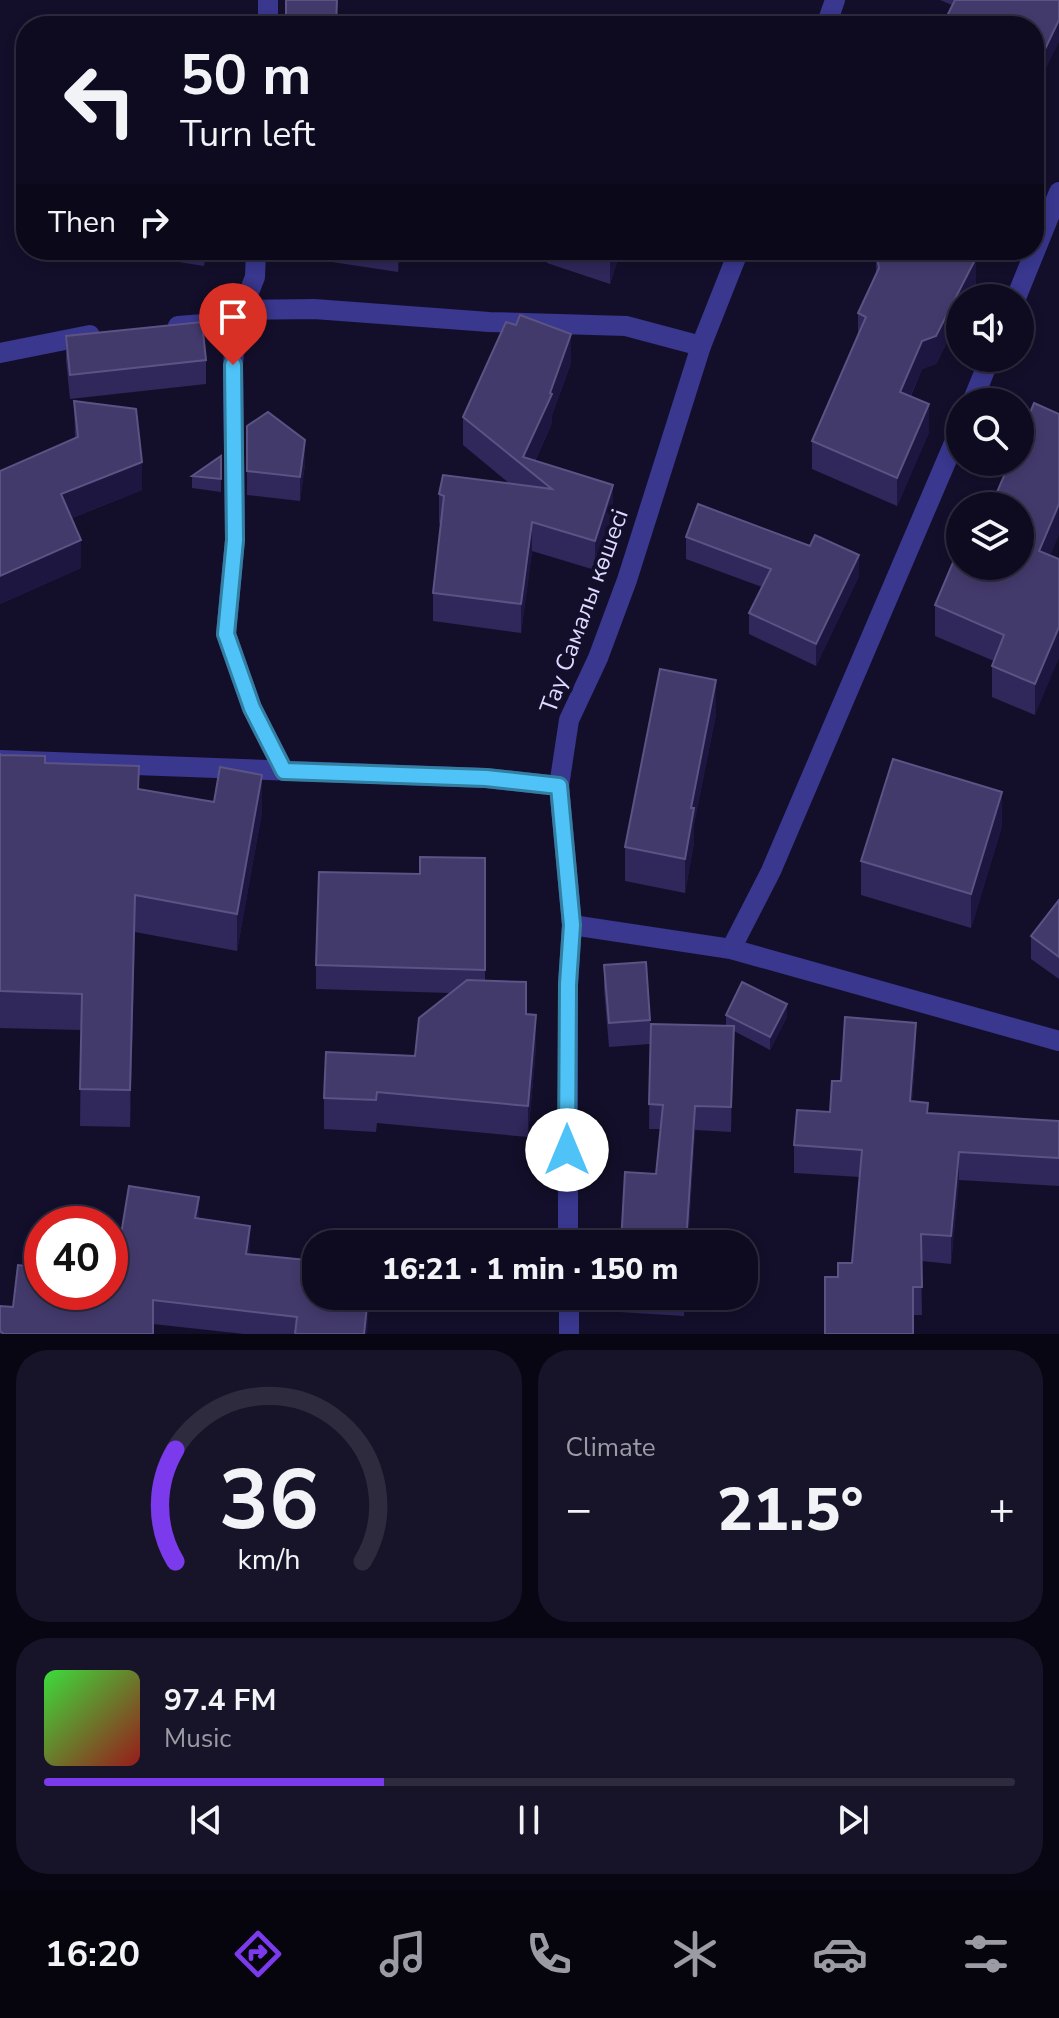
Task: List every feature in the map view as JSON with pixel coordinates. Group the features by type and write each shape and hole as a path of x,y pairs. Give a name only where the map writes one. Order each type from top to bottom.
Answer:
{"street":[{"path":"1044,229 1059,192"},
{"path":"256,260 255,277 236,325 233,365 235,540 226,634 252,708 284,771"},
{"name":"Тау Самалы көшесі","path":"568,1230 568,984 572,925 559,786 569,720 598,658 627,580 701,346 735,260"},
{"path":"1022,284 1031,260"},
{"path":"163,327 204,324 242,310 314,309 489,322 626,326 701,346"},
{"path":"0,353 106,333"},
{"path":"731,949 771,871 946,462"},
{"path":"0,760 486,778 559,786"},
{"path":"572,925 731,949 1059,1041"},
{"path":"569,1310 569,1334"}],"building":[{"path":"286,0 337,0 336,16 286,16"},
{"path":"955,0 1059,0 1059,20 1044,51 1044,16 947,16"},
{"path":"878,260 975,260 963,284 946,284 946,316 936,336 922,341 900,392 929,404 897,478 812,441 866,317 858,313 879,268"},
{"path":"520,315 571,334 552,394 523,457 613,485 595,541 532,522 521,604 433,593 444,496 439,494 443,475 552,489 463,417 506,322 516,325"},
{"path":"202,322 206,360 70,375 66,336"},
{"path":"74,401 136,409 142,462 61,494 81,540 0,576 0,471 78,437"},
{"path":"1034,403 1059,414 1059,504 1039,551 1059,559 1059,627 1035,684 992,666 1004,635 935,605 946,579 1034,580 1034,492 997,492 1004,476 1034,476"},
{"path":"268,412 305,440 300,477 247,471 247,426"},
{"path":"221,456 221,479 192,476"},
{"path":"698,504 810,546 815,535 859,555 816,644 749,613 771,569 686,537"},
{"path":"660,669 716,680 691,808 694,808 685,859 625,847"},
{"path":"0,755 45,756 45,763 139,766 138,789 214,802 220,767 262,775 237,914 135,895 130,1090 80,1089 82,994 0,991"},
{"path":"893,759 1002,792 971,894 861,861"},
{"path":"420,857 485,858 485,970 316,965 319,872 420,874"},
{"path":"1059,900 1059,957 1031,936"},
{"path":"646,962 650,1020 609,1023 604,965"},
{"path":"467,980 526,982 526,1014 536,1015 528,1106 377,1092 376,1100 324,1098 326,1052 415,1056 419,1018"},
{"path":"742,982 787,1004 770,1037 726,1015"},
{"path":"845,1017 916,1023 910,1101 928,1103 927,1113 1059,1121 1059,1158 959,1152 951,1236 921,1234 922,1287 913,1287 913,1334 825,1334 825,1277 838,1277 838,1263 852,1263 862,1150 794,1145 797,1110 830,1112 832,1081 841,1081"},
{"path":"651,1024 734,1026 731,1107 695,1106 687,1230 622,1230 625,1172 656,1174 663,1105 649,1104"},
{"path":"129,1186 199,1197 195,1218 250,1226 246,1254 302,1260 302,1310 367,1310 364,1334 295,1334 297,1317 153,1300 153,1334 4,1334 0,1331 0,1306 13,1307 18,1265 24,1266 24,1310 128,1310 126,1206"}],"route":[{"path":"233,365 235,540 226,634 252,708 284,771 486,778 559,786 572,925 568,984 567,1150"}]}
